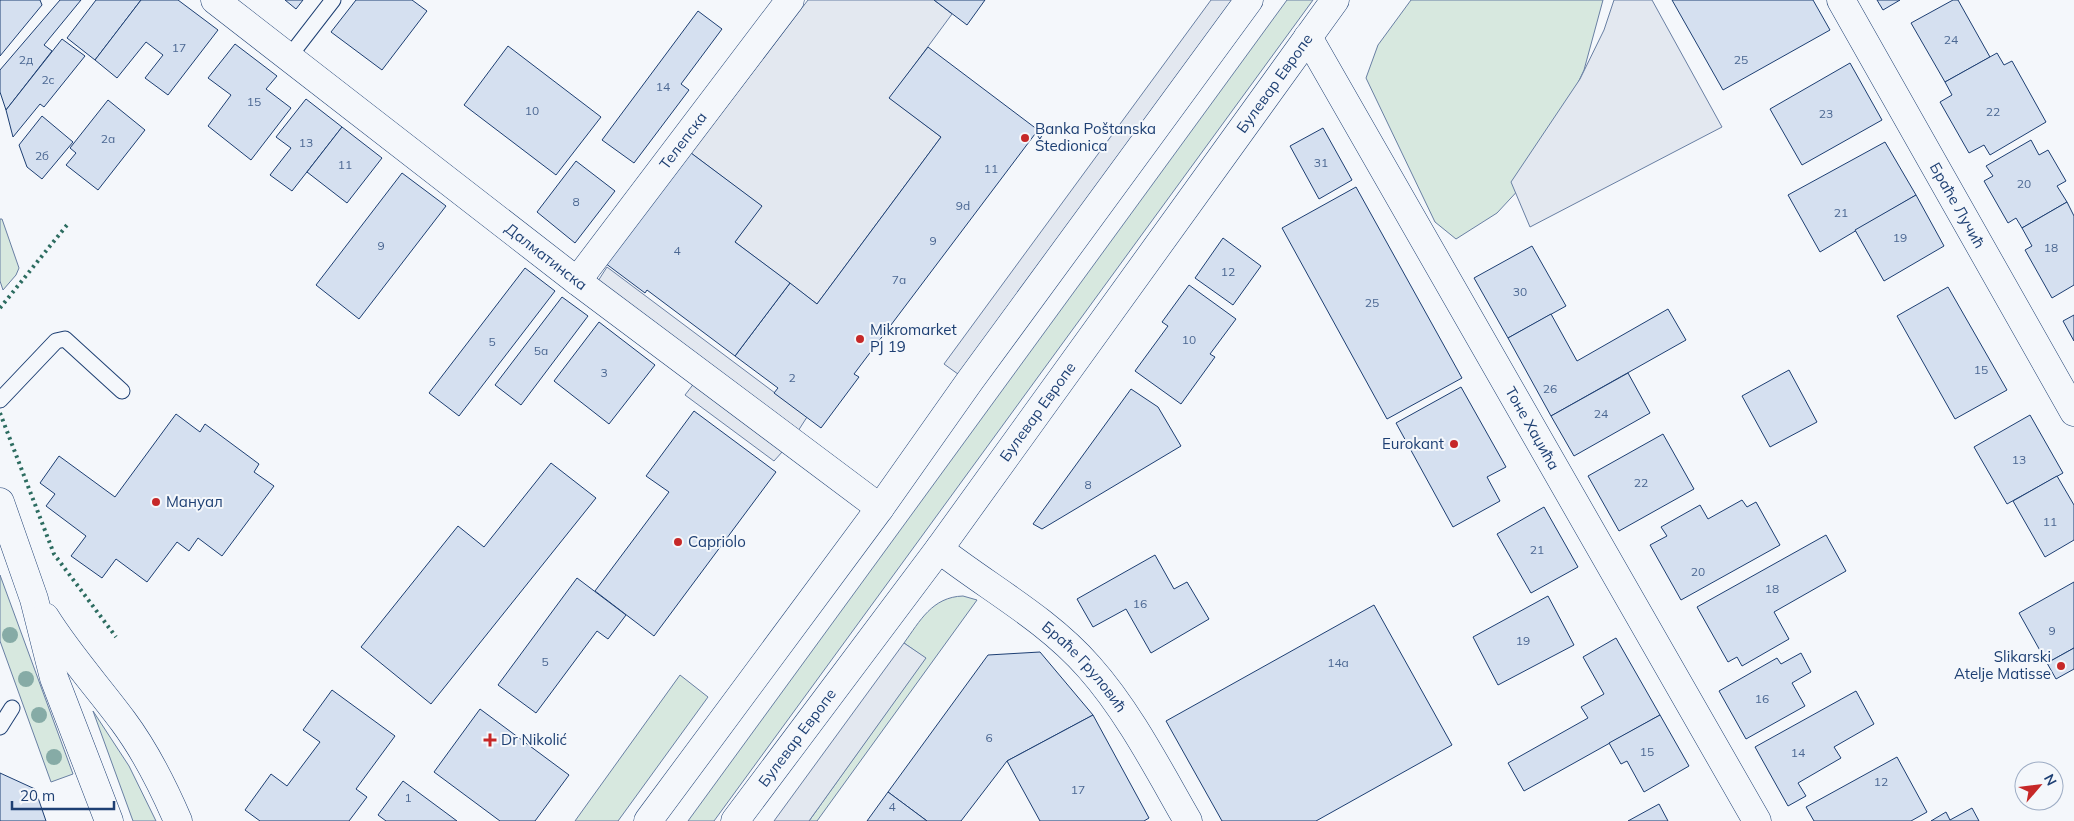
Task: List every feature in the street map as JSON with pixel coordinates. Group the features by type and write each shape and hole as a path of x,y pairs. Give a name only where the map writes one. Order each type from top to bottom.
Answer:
{"street":[{"name":"Далматинска","path":"215,0 577,281 880,508"},
{"name":"Телепска","path":"577,281 790,0"},
{"path":"648,821 880,508 969,382 1249,0"},
{"name":"Булевар Европе","path":"735,821 939,549 1335,0"},
{"name":"Браће Лучић","path":"1841,0 2074,412"},
{"name":"Тоне Хаџића","path":"1308,37 1757,821"},
{"path":"0,502 34,599 54,678 109,821"},
{"name":"Браће Груловић","path":"939,549 1041,623 1089,667 1114,699 1143,744 1188,821"},
{"path":"34,599 57,637 124,722 144,752 178,821"}],"lane":[{"path":"288,57 333,0"},
{"path":"0,400 56,341 65,339 122,391"},
{"path":"0,727 12,708"}],"shaded area":[{"path":"808,0 934,0 952,14 890,98 941,137 817,304 735,242 761,206 691,153"},
{"path":"1211,0 1249,0 969,382 944,364"},
{"path":"1287,0 1313,0 714,821 688,821"},
{"path":"1411,0 1603,0 1584,70 1536,171 1497,213 1456,239 1435,222 1366,78 1378,45"},
{"path":"1614,0 1652,0 1722,127 1530,227 1511,182 1580,79 1604,30"},
{"path":"0,219 2,219 19,268 16,275 3,290 0,281"},
{"path":"607,267 807,417 791,442 774,461 685,395 702,373 591,292"},
{"path":"0,575 73,774 51,782 0,641"},
{"path":"963,596 977,600 817,821 809,821 925,658 904,643 922,619 935,606 952,597"},
{"path":"904,643 926,658 809,821 774,821"},
{"path":"680,675 708,697 618,821 575,821"},
{"path":"93,711 129,766 156,821 133,821"}],"building":[{"path":"0,0 40,0 42,5 0,56"},
{"path":"60,0 81,0 44,45 52,51 6,110 0,92 0,70"},
{"path":"96,0 141,0 95,60 67,38"},
{"path":"141,0 178,0 218,30 168,95 145,78 163,55 146,42 117,78 95,60"},
{"path":"285,0 303,0 296,9"},
{"path":"356,0 412,0 427,11 382,70 331,32"},
{"path":"934,0 985,0 967,25"},
{"path":"1672,0 1813,0 1830,30 1723,90"},
{"path":"1877,0 1900,0 1883,10"},
{"path":"1953,0 1958,0 1990,57 1945,82 1911,23"},
{"path":"698,11 722,29 681,84 689,90 634,163 602,140"},
{"path":"62,39 85,56 44,107 40,104 13,137 6,110"},
{"path":"235,44 277,76 266,89 291,108 251,160 208,126 231,95 208,78"},
{"path":"508,46 601,117 556,175 464,105"},
{"path":"928,47 1038,130 854,374 859,377 821,428 774,393 778,388 735,356 790,283 817,304 941,137 889,98"},
{"path":"1997,53 2004,65 2012,61 2046,122 1990,155 1984,145 1969,153 1940,102 1952,95 1945,82"},
{"path":"1850,63 1882,120 1802,165 1770,109"},
{"path":"306,99 342,127 292,191 270,175 291,148 276,137"},
{"path":"108,100 145,130 98,190 66,165 76,153 70,148"},
{"path":"42,116 73,142 42,179 27,167 19,145"},
{"path":"342,127 382,158 347,203 307,172"},
{"path":"1323,128 1352,180 1319,199 1290,146"},
{"path":"2031,140 2039,155 2048,150 2066,181 2057,186 2067,202 2022,228 2016,218 2008,223 1984,181 1993,176 1986,166"},
{"path":"1885,142 1916,195 1820,252 1788,195"},
{"path":"691,153 762,206 735,242 790,283 735,356 647,290 645,293 601,260"},
{"path":"576,161 615,191 575,243 537,212"},
{"path":"402,173 446,206 359,319 316,285"},
{"path":"1356,187 1462,378 1387,419 1282,228"},
{"path":"1916,195 1944,246 1884,281 1855,230"},
{"path":"2067,202 2074,216 2074,285 2052,298 2025,250 2032,246 2022,228"},
{"path":"1223,238 1261,266 1233,305 1195,278"},
{"path":"1532,246 1566,306 1508,338 1474,278"},
{"path":"525,268 555,291 459,416 429,393"},
{"path":"1189,285 1236,319 1210,354 1215,357 1181,404 1135,371 1168,326 1162,322"},
{"path":"1948,287 2007,390 1955,419 1897,316"},
{"path":"562,297 588,316 521,405 495,385"},
{"path":"1668,309 1686,340 1551,416 1508,338 1551,314 1577,361"},
{"path":"2074,315 2074,341 2063,321"},
{"path":"599,322 655,365 609,424 554,381"},
{"path":"1789,370 1817,422 1770,447 1742,396"},
{"path":"1628,373 1650,413 1574,456 1551,416"},
{"path":"1461,387 1506,467 1487,477 1500,501 1453,527 1396,423"},
{"path":"1131,389 1158,407 1181,446 1042,529 1033,524"},
{"name":"Capriolo","path":"694,411 776,472 654,636 595,591 669,492 646,476"},
{"name":"Мануал","path":"176,414 200,432 205,424 259,464 254,472 274,486 222,556 198,538 189,551 177,542 147,582 116,559 102,578 71,556 86,536 46,506 55,494 40,483 59,456 115,497"},
{"path":"2030,415 2063,473 2007,504 1974,447"},
{"path":"1663,434 1694,489 1619,531 1588,476"},
{"path":"551,463 596,498 431,704 361,647 458,526 484,547"},
{"path":"2057,476 2074,505 2074,540 2045,557 2013,501"},
{"path":"1742,500 1747,507 1756,502 1780,545 1681,600 1650,545 1667,536 1661,527 1700,505 1708,519"},
{"path":"1544,507 1578,567 1531,593 1497,534"},
{"path":"1826,535 1846,571 1774,612 1789,639 1742,666 1737,657 1728,662 1697,607"},
{"path":"1155,555 1174,589 1187,582 1209,619 1151,653 1126,609 1093,627 1077,599"},
{"path":"577,578 626,615 608,639 597,631 536,713 498,685"},
{"path":"2074,582 2074,648 2047,663 2019,613"},
{"path":"1548,596 1574,645 1498,685 1473,637"},
{"path":"1374,605 1452,745 1316,821 1222,821 1166,721"},
{"path":"1616,638 1660,715 1524,791 1508,763 1588,718 1581,707 1604,694 1583,657"},
{"name":"Slikarski Atelje Matisse","path":"2074,648 2074,669 2056,679 2047,663"},
{"path":"1040,652 1093,715 1007,761 961,821 927,821 888,792 988,655"},
{"path":"1801,653 1811,672 1792,683 1805,706 1746,739 1719,691 1777,658 1781,664"},
{"path":"332,690 395,736 356,789 367,797 349,821 260,821 245,810 271,774 287,786 320,742 303,730"},
{"path":"1856,691 1874,724 1834,747 1841,758 1798,783 1806,796 1788,806 1755,747"},
{"name":"Dr Nikolić","path":"480,709 569,775 535,821 500,821 434,772"},
{"path":"1093,715 1149,818 1144,821 1040,821 1007,761"},
{"path":"1660,715 1689,766 1644,792 1627,761 1621,764 1609,743"},
{"path":"1897,757 1927,812 1911,821 1814,821 1806,807"},
{"path":"0,773 35,789 46,821 0,821"},
{"path":"403,781 457,821 386,821 378,815"},
{"path":"888,792 927,821 867,821"},
{"path":"1659,804 1668,821 1628,821"},
{"path":"1972,808 1979,821 1931,821 1946,812 1950,820"}],"hedge":[{"path":"0,308 67,225"},
{"path":"0,413 54,554 116,637"}],"place":[{"name":"Banka Poštanska Štedionica","path":"1025,138"},
{"name":"Mikromarket PJ 19","path":"860,339"},
{"name":"Eurokant","path":"1454,444"},
{"name":"Мануал","path":"156,502"},
{"name":"Capriolo","path":"678,542"},
{"name":"Slikarski Atelje Matisse","path":"2061,666"},
{"name":"Dr Nikolić","path":"490,740"}]}
